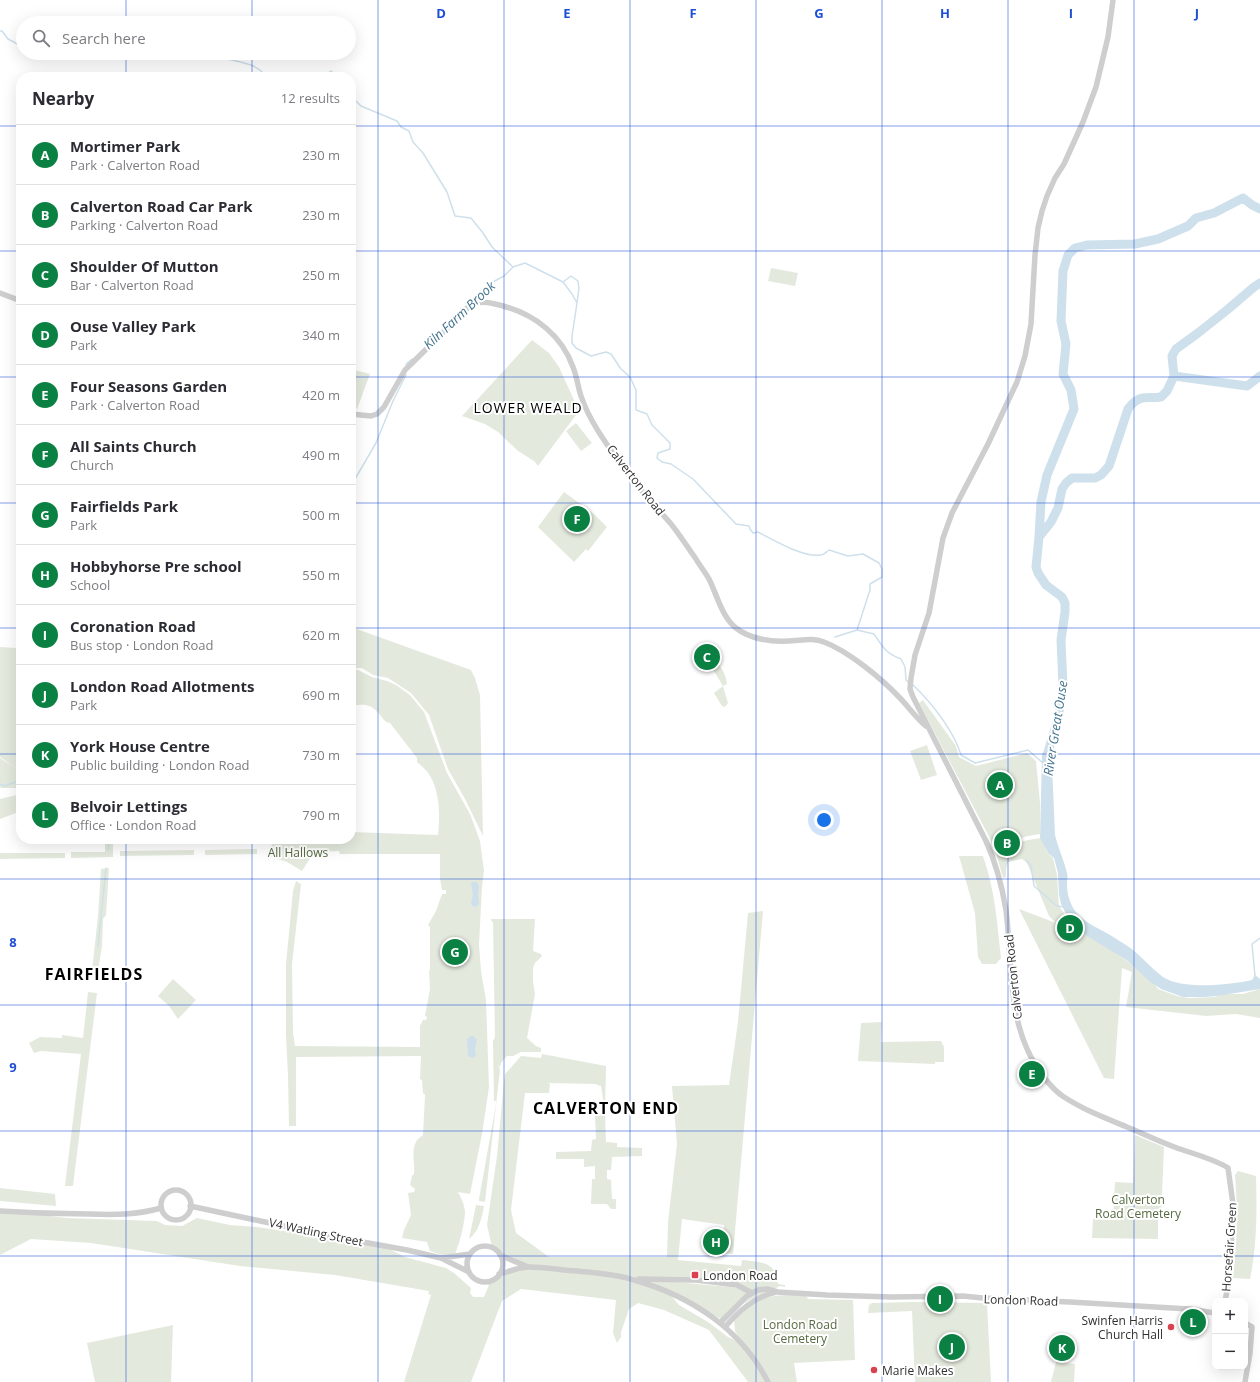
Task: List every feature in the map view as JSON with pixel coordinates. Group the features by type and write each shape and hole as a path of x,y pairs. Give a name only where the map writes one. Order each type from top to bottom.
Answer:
{"street":[{"name":"Calverton Road","path":"1114,0 1108,38 1096,87 1083,122 1047,196 1040,217 1035,255 1030,330 1025,356 1017,382 988,444 952,513 943,538 929,613 915,655 910,689 986,840 995,863 1006,910 1016,1017 1024,1044 1035,1065 1048,1082 1062,1096 1080,1107 1228,1168"},
{"path":"0,293 16,299"},
{"name":"Calverton Road","path":"356,414 371,416 377,414 384,407 405,370 471,305 478,302 486,302 521,312 551,332 560,340 574,368 581,397 605,442 626,471 688,548 708,577 727,617 735,627 741,632 764,640 786,641 808,639 822,641 834,646 866,668 897,695 921,722 928,727"},
{"name":"Horsefair Green","path":"1226,1298 1228,1286 1233,1221 1233,1200 1228,1168"},
{"path":"175,1190 180,1190 188,1196 190,1206 186,1215 177,1219 167,1217 161,1208 161,1203 165,1194 175,1190"},
{"name":"V4 Watling Street","path":"190,1206 441,1258 469,1272"},
{"path":"0,1211 120,1215 137,1214 161,1208"},
{"path":"499,1274 503,1265 500,1255 495,1249 485,1246 478,1247 470,1254 467,1263 469,1272 474,1278 484,1281 491,1280 499,1274 528,1267"},
{"name":"V4 Watling Street","path":"441,1258 470,1254"},
{"path":"500,1255 528,1267 597,1273 633,1279 684,1280 737,1285 752,1293 722,1325"},
{"path":"633,1279 680,1296 705,1311 743,1344 755,1360 768,1382"},
{"name":"London Road","path":"752,1293 767,1289 778,1292 891,1297 963,1296 976,1298 1149,1306 1212,1313"},
{"name":"London Road","path":"722,1325 751,1302 765,1295 778,1292"},
{"path":"1245,1382 1250,1353 1252,1327 1248,1325"}],"green space":[{"path":"771,268 798,273 795,286 768,281"},
{"path":"532,340 549,353 559,367 579,411 538,466 534,461 518,451 498,432 485,424 462,416"},
{"path":"356,370 370,374 356,409"},
{"path":"576,423 592,443 581,451 566,431"},
{"path":"564,492 594,514 607,527 588,551 586,549 574,562 538,527","holes":["582,509 588,515 576,527 578,529 577,531 574,528 571,531 566,526 569,523 567,521 572,513 574,514 577,511 579,513"]},
{"path":"356,629 471,670 480,695 483,836 448,769 429,715 411,693 388,678 373,675 362,668 356,668"},
{"path":"0,647 16,648 16,768 0,757"},
{"path":"716,661 726,678 727,684 723,686 712,668"},
{"name":"All Hallows","path":"356,670 396,685 410,695 424,712 447,773 470,814 480,841 484,871 479,945 481,971 486,1000 489,1087 482,1134 470,1194 458,1192 464,1204 465,1213 462,1234 455,1254 442,1255 430,1251 427,1242 402,1238 411,1215 408,1193 414,1192 415,1189 410,1185 414,1174 413,1153 418,1139 423,1135 425,1095 423,1093 422,1080 420,1079 421,1056 296,1057 296,1126 289,1126 286,1035 286,964 293,891 296,881 301,884 292,964 293,1033 295,1046 420,1047 420,1026 423,1020 426,1020 427,1017 425,1016 430,989 430,927 428,925 436,911 442,894 446,894 446,890 442,890 440,879 440,854 340,854 339,851 318,852 314,856 312,855 302,871 287,862 266,855 272,844 356,844 356,832 438,835 439,813 436,789 430,776 417,762 417,758 390,723 384,720 373,708 364,705 356,706"},
{"path":"723,686 728,703 725,707 722,706 714,693"},
{"path":"923,700 956,746 959,757 976,766 1027,753 1036,761 1040,803 1040,834 994,846 919,703"},
{"path":"927,745 937,775 921,780 910,751"},
{"path":"0,758 16,768 16,788 0,787"},
{"path":"16,795 16,813 0,819 0,799"},
{"path":"1041,838 1047,852 1053,858 1057,875 1059,906 1073,926 1084,931 1140,970 1151,979 1158,989 1177,996 1189,998 1215,997 1224,994 1243,994 1260,989 1260,1018 1236,1014 1206,1016 1126,1007 1132,972 1122,968 1114,1079 1104,1078 1019,909 1056,923 1049,916 1027,863 1022,859 1008,862 1006,877 1003,878 995,849"},
{"path":"105,844 113,844 113,857 71,858 71,852 105,852"},
{"path":"257,849 257,854 205,855 205,850"},
{"path":"194,850 194,855 120,856 120,851"},
{"path":"0,853 65,853 65,858 0,859"},
{"path":"959,856 983,856 993,894 997,919 1001,958 996,964 982,964 978,957 975,913"},
{"path":"109,868 106,915 103,919 102,946 98,971 92,971 101,869"},
{"name":"London Road Cemetery","path":"763,911 733,1254 722,1253 724,1225 682,1219 678,1260 741,1266 742,1260 761,1262 771,1267 777,1276 778,1284 785,1285 785,1287 780,1286 742,1304 754,1294 738,1284 676,1282 738,1288 747,1293 721,1319 669,1293 679,1305 708,1322 728,1337 743,1344 735,1331 734,1320 751,1305 764,1298 784,1295 806,1295 808,1299 853,1300 855,1360 794,1363 797,1382 748,1382 709,1330 664,1310 638,1303 629,1309 621,1332 621,1337 617,1343 613,1333 616,1300 521,1289 502,1301 471,1382 404,1382 431,1295 428,1294 429,1291 335,1275 240,1266 91,1243 31,1239 0,1255 0,1211 67,1218 157,1221 165,1225 182,1226 197,1218 230,1225 257,1227 381,1245 405,1257 446,1268 471,1288 470,1293 473,1297 484,1297 491,1280 499,1274 527,1267 500,1255 492,1247 487,1225 497,1156 505,1074 521,1056 541,1058 542,1054 606,1066 605,1111 601,1086 596,1084 548,1083 550,1084 549,1093 525,1093 511,1210 516,1233 549,1257 667,1257 668,1222 677,1144 672,1086 729,1085 738,1022 748,913"},
{"path":"491,919 535,919 533,951 541,954 542,956 535,963 533,968 535,994 527,1038 536,1046 541,1048 541,1052 521,1052 513,1056 507,1056 501,1063 500,1067 498,1065 500,1070 485,1202 479,1201 479,1199 496,1104 496,1101 494,1101 493,1041 495,1037 493,922"},
{"path":"173,979 196,1000 178,1019 169,1006 158,996"},
{"path":"88,992 97,993 73,1186 65,1186 81,1054 41,1051 34,1053 29,1043 40,1037 62,1038 62,1035 83,1038"},
{"path":"882,1022 881,1042 941,1041 944,1047 944,1062 935,1062 935,1064 858,1061 861,1023"},
{"path":"605,1114 606,1142 617,1143 617,1147 642,1148 642,1156 612,1157 611,1170 607,1170 607,1179 611,1180 612,1199 616,1199 616,1209 611,1209 607,1204 591,1204 592,1179 595,1179 595,1166 584,1167 584,1159 556,1159 556,1152 591,1151 592,1140 596,1139 595,1115"},
{"name":"Calverton Road Cemetery","path":"1135,1135 1164,1147 1161,1217 1158,1219 1158,1239 1092,1238 1093,1219 1113,1220 1115,1182 1133,1183"},
{"path":"1238,1171 1256,1176 1256,1228 1250,1279 1233,1278 1237,1227 1235,1175"},
{"path":"0,1188 55,1194 56,1206 0,1201"},
{"path":"476,1205 484,1206 483,1211 478,1228 469,1239"},
{"path":"872,1303 987,1303 991,1382 915,1382 912,1311 868,1313 869,1305"},
{"path":"173,1325 171,1382 95,1382 87,1343"},
{"path":"1056,1362 1075,1364 1074,1382 1051,1382"}],"water":[{"path":"1051,742 1055,835 1067,873 1067,888 1070,902 1079,916 1129,947 1159,974 1171,981 1194,985 1219,985 1252,980 1255,975 1260,979 1260,989 1217,996 1183,997 1161,989 1149,981 1128,961 1087,936 1069,920 1061,904 1058,873 1054,858 1048,853 1040,838 1042,754"},
{"path":"472,882 477,882 479,886 479,904 476,907 472,906 471,903 473,894"},
{"path":"474,1036 477,1040 475,1049 476,1056 473,1058 468,1056 467,1039"}],"waterway":[{"path":"0,31 2,31 8,39 16,43"},
{"path":"230,60 248,64 262,72"},
{"path":"356,101 361,106 397,121 401,127 409,131 413,142 423,153 447,192 455,216 471,218 492,247 513,267 525,263 563,282 577,303 572,343 576,348 591,356 606,352 611,354 621,369 630,377 636,390 636,410 647,414 652,425 670,443 670,449 658,453 657,458 662,462 671,464 693,479 736,524 749,526 753,533 758,532 789,548 806,554 822,555 829,550 848,556 863,554 879,563 882,569 882,577 870,584 870,590 857,630"},
{"path":"1039,537 1041,502 1047,475 1074,409 1071,390 1063,374 1066,344 1061,321 1063,271 1068,255 1075,248 1087,245 1135,244 1158,239 1188,226 1196,218 1214,213 1243,198 1260,209"},
{"name":"Kiln Farm Brook","path":"451,321 481,291 491,283 504,276 513,267"},
{"path":"563,282 571,276 578,281 579,288 577,303"},
{"name":"River Great Ouse","path":"1048,752 1058,719 1063,686 1061,640 1065,603 1062,597 1046,585 1038,573 1036,567 1039,537 1051,522 1058,508 1062,489 1066,483 1072,478 1095,478 1101,475 1109,466 1128,409 1132,404 1143,398 1161,397 1167,391 1174,376 1172,356 1176,349 1260,283"},
{"name":"Kiln Farm Brook","path":"406,364 412,359"},
{"name":"Kiln Farm Brook","path":"356,477 376,443 393,401 406,375"},
{"path":"1174,376 1247,386 1260,376"},
{"path":"835,637 857,630 874,634 888,652 901,659 905,667 906,680 908,682"},
{"path":"913,685 941,717 953,736 961,755 975,763 1028,750 1043,763"},
{"name":"Kiln Farm Brook","path":"0,784 4,786 16,782"},
{"path":"108,850 109,844"},
{"path":"1026,860 1031,866 1034,886 1057,906 1064,907"},
{"path":"98,946 106,868"},
{"path":"1255,976 1252,944 1260,938"}],"place":[{"name":"All Saints Church","path":"577,519"},
{"name":"Shoulder Of Mutton","path":"707,657"},
{"name":"Mortimer Park","path":"1000,785"},
{"name":"Calverton Road Car Park","path":"1007,843"},
{"name":"Ouse Valley Park","path":"1070,928"},
{"name":"Fairfields Park","path":"455,952"},
{"name":"Four Seasons Garden","path":"1032,1074"},
{"name":"Hobbyhorse Pre school","path":"716,1242"},
{"name":"London Road","path":"695,1275"},
{"name":"Coronation Road","path":"940,1299"},
{"name":"Belvoir Lettings","path":"1193,1322"},
{"name":"Swinfen Harris Church Hall","path":"1171,1327"},
{"name":"London Road Allotments","path":"952,1347"},
{"name":"York House Centre","path":"1062,1348"},
{"name":"Marie Makes","path":"874,1370"}],"district":[{"name":"LOWER WEALD","path":"528,407"},
{"name":"FAIRFIELDS","path":"94,974"},
{"name":"CALVERTON END","path":"606,1108"}]}
